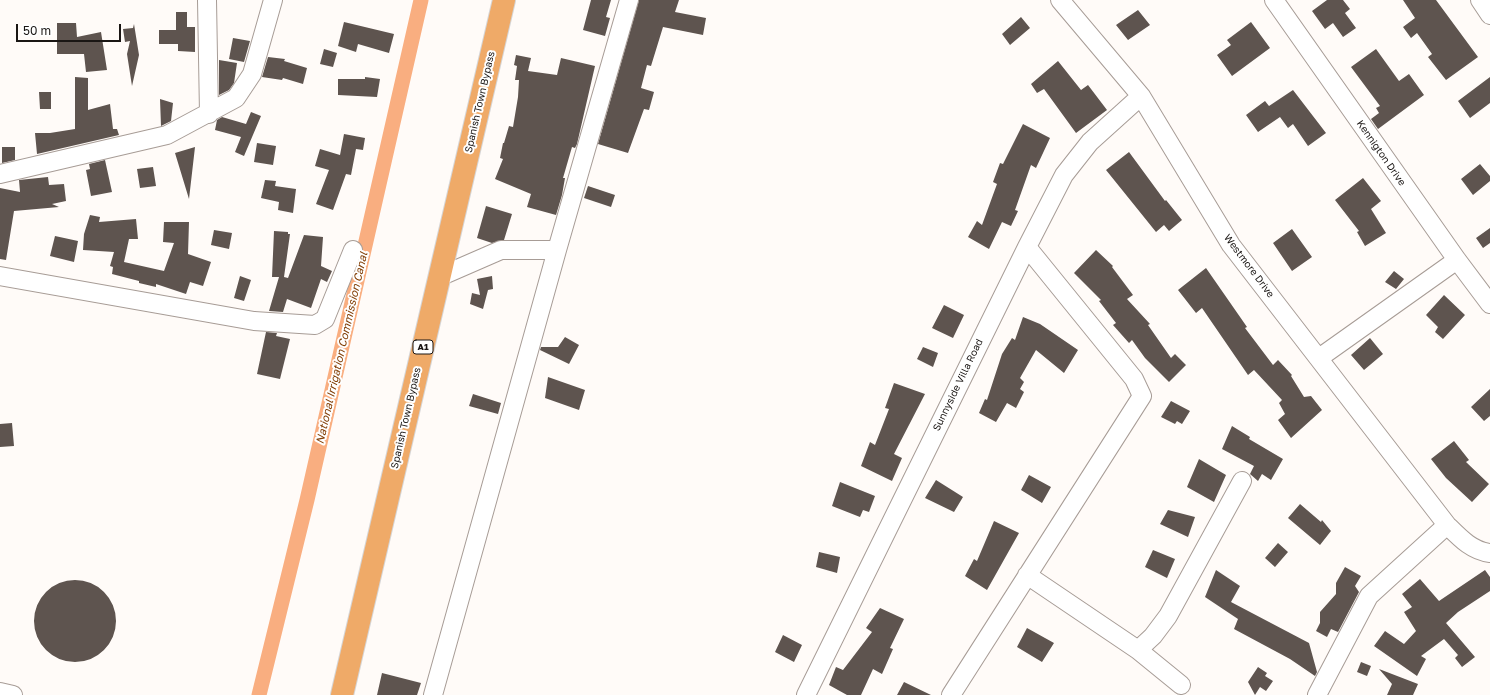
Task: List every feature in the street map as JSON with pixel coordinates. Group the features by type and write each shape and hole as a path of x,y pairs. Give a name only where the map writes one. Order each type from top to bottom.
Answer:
{"main road":[{"name":"Spanish Town Bypass","path":"342,695 504,0"}],"street":[{"path":"207,0 209,114"},
{"path":"0,174 167,135 209,114 236,98 252,74 273,0"},
{"path":"433,695 557,250 629,0"},
{"name":"Westmore Drive","path":"1060,0 1141,96 1232,245 1447,525 1467,544 1479,552 1490,553"},
{"name":"Kennigton Drive","path":"1274,0 1457,260 1490,304"},
{"path":"1480,0 1490,15"},
{"name":"Sunnyside Villa Road","path":"806,695 1064,175 1090,142 1141,96"},
{"path":"951,695 1142,396 1134,378 1027,247"},
{"path":"0,276 254,321 315,325 325,319 353,250"},
{"path":"439,277 501,250 557,250"},
{"path":"1319,358 1457,260"},
{"path":"1138,650 1153,636 1168,616 1242,481"},
{"path":"1317,695 1369,596 1447,525"},
{"path":"1027,575 1138,650 1181,685"},
{"path":"0,692 13,695"}],"building":[{"path":"591,0 611,0 606,17 610,18 605,36 583,30"},
{"path":"639,0 679,0 675,12 706,18 703,35 663,27 651,66 647,65 641,88 654,92 649,110 644,109 628,153 598,144"},
{"path":"1327,0 1343,0 1350,9 1345,13 1356,28 1343,37 1333,23 1325,29 1312,11"},
{"path":"1403,0 1436,0 1478,57 1446,80 1428,57 1432,54 1417,33 1411,38 1403,27 1415,18"},
{"path":"1138,10 1150,25 1128,40 1116,25"},
{"path":"176,12 187,12 187,27 195,27 195,52 178,51 178,44 159,44 159,30 176,30"},
{"path":"1021,17 1030,28 1010,45 1002,34"},
{"path":"344,22 394,34 389,53 358,44 356,52 338,46"},
{"path":"1251,22 1270,48 1232,76 1217,55 1231,45 1227,40"},
{"path":"57,23 76,23 77,37 101,32 107,70 86,72 84,54 57,54"},
{"path":"134,24 139,55 132,86 127,54 130,41 125,42 123,29 133,28"},
{"path":"233,38 250,41 244,62 229,59"},
{"path":"324,49 337,53 333,67 320,64"},
{"path":"1376,49 1399,81 1409,74 1424,95 1378,129 1371,119 1379,113 1376,108 1380,106 1351,67"},
{"path":"516,55 531,58 528,71 557,75 561,58 595,66 577,144 575,148 572,147 563,178 565,178 562,195 556,215 527,207 531,194 495,179 503,159 500,158 503,143 509,126 513,127 519,80 515,80 517,66 514,65"},
{"path":"268,57 285,59 284,61 307,68 303,84 283,78 282,80 262,77"},
{"path":"219,60 237,63 234,83 229,90 219,95"},
{"path":"1058,61 1081,90 1088,85 1107,110 1076,133 1044,89 1037,93 1031,84"},
{"path":"75,77 88,78 88,110 110,104 113,129 117,129 119,135 37,154 35,133 50,133 75,129"},
{"path":"365,77 380,79 377,97 338,95 338,79 365,79"},
{"path":"1490,77 1490,103 1470,118 1458,101"},
{"path":"1293,90 1326,133 1308,146 1293,124 1288,128 1280,117 1258,132 1246,115 1265,101 1269,106"},
{"path":"39,92 51,92 51,109 40,109"},
{"path":"160,99 173,103 171,121 161,126"},
{"path":"251,112 261,116 244,156 235,152 241,137 215,130 217,120 222,117 246,124"},
{"path":"1023,124 1050,138 1036,168 1031,165 1015,210 1018,211 1011,226 1002,222 989,249 968,237 977,221 982,225 997,184 993,182 1000,163 1003,164"},
{"path":"344,134 365,138 363,150 356,149 351,175 346,174 333,210 316,204 329,170 315,166 320,149 340,155"},
{"path":"257,143 276,146 273,165 254,162"},
{"path":"2,147 15,147 15,160 2,163"},
{"path":"195,147 189,199 175,153"},
{"path":"1129,152 1165,201 1166,200 1182,220 1169,231 1164,225 1156,232 1106,170"},
{"path":"105,160 112,192 91,196 86,170 90,169 89,164"},
{"path":"1480,164 1490,176 1490,181 1473,195 1461,179"},
{"path":"153,167 156,186 140,188 137,169"},
{"path":"48,177 49,185 64,184 66,201 52,204 59,207 14,211 6,260 0,259 0,188 20,192 19,180"},
{"path":"1363,178 1381,201 1371,209 1386,233 1365,246 1357,232 1359,231 1335,200"},
{"path":"265,180 276,181 275,186 296,189 293,213 278,210 279,202 261,198"},
{"path":"588,186 615,195 611,207 584,198"},
{"path":"486,206 512,214 504,240 492,243 477,238"},
{"path":"90,215 100,217 99,222 136,219 138,239 129,239 124,262 164,271 174,243 163,242 164,222 189,222 188,254 211,262 203,286 190,282 186,294 156,284 156,287 112,274 113,267 110,266 114,252 83,250 84,234"},
{"path":"1490,228 1490,243 1483,248 1476,238"},
{"path":"1292,229 1312,257 1292,271 1273,243"},
{"path":"214,230 232,233 229,249 211,245"},
{"path":"274,231 288,232 288,234 290,234 284,277 288,278 304,235 323,237 321,266 332,271 327,282 321,279 311,308 287,299 283,312 269,311 279,277 272,277"},
{"path":"55,236 78,241 74,262 50,256"},
{"path":"1096,250 1113,266 1112,267 1133,295 1127,299 1150,324 1148,325 1171,358 1175,354 1186,365 1169,382 1145,358 1132,340 1129,343 1113,325 1116,323 1099,301 1101,300 1074,273"},
{"path":"1206,268 1247,327 1245,328 1273,365 1278,360 1292,375 1291,376 1304,397 1311,396 1322,410 1291,438 1278,420 1285,414 1279,403 1282,400 1254,370 1248,375 1202,308 1196,313 1178,290"},
{"path":"1394,271 1404,279 1396,289 1385,282"},
{"path":"240,276 251,280 244,301 234,298"},
{"path":"492,276 493,289 488,290 483,309 470,304 472,293 480,295 477,279"},
{"path":"1444,295 1465,315 1443,339 1435,332 1438,327 1426,315"},
{"path":"944,305 964,315 953,338 932,328"},
{"path":"1023,317 1040,324 1078,350 1064,373 1036,350 1020,378 1024,382 1020,389 1024,392 1016,408 1007,403 996,422 979,413 985,399 987,400 1002,354 1012,338 1015,340"},
{"path":"266,332 277,333 276,336 290,339 280,379 257,374"},
{"path":"565,337 579,345 569,364 540,350 541,347 558,347"},
{"path":"1370,338 1383,354 1364,370 1351,355"},
{"path":"923,347 938,353 933,367 917,359"},
{"path":"548,377 585,390 579,410 545,398"},
{"path":"894,383 925,394 894,454 902,458 892,481 861,466 870,442 875,445 889,409 885,408"},
{"path":"1490,389 1490,416 1484,421 1471,407"},
{"path":"473,394 501,403 498,414 469,406"},
{"path":"1171,401 1190,411 1182,424 1177,421 1175,424 1161,417"},
{"path":"12,423 14,446 0,447 0,424"},
{"path":"1232,426 1250,437 1249,439 1283,459 1271,480 1262,474 1258,481 1250,474 1254,466 1222,449"},
{"path":"1454,441 1469,460 1466,462 1489,484 1472,502 1446,478 1431,459"},
{"path":"1199,459 1226,475 1214,502 1187,487"},
{"path":"1029,475 1051,487 1042,503 1021,490"},
{"path":"936,480 963,497 954,512 925,498"},
{"path":"840,482 875,496 869,512 863,510 860,517 832,506"},
{"path":"1300,504 1321,522 1322,520 1331,531 1320,545 1288,518"},
{"path":"1168,510 1195,517 1188,537 1160,524"},
{"path":"994,521 1019,533 987,590 965,576 974,559 977,561"},
{"path":"1278,543 1288,552 1275,567 1265,558"},
{"path":"1153,550 1175,559 1167,578 1145,567"},
{"path":"819,552 840,557 837,573 816,567"},
{"path":"1345,567 1361,576 1355,586 1359,592 1338,632 1331,629 1327,637 1316,631 1320,623 1320,612 1336,594 1336,583"},
{"path":"1216,570 1240,586 1231,602 1309,643 1317,672 1315,676 1290,659 1234,629 1238,619 1205,597"},
{"path":"1485,570 1490,577 1490,591 1458,612 1446,623 1475,657 1462,667 1455,658 1458,655 1444,639 1421,656 1426,659 1417,676 1374,646 1385,631 1404,644 1416,631 1404,612 1412,607 1402,594 1420,579 1439,601"},
{"path":"75,580 91,583 104,592 113,605 116,621 113,637 104,650 91,659 75,662 59,659 46,650 37,637 34,621 37,605 46,592 59,583"},
{"path":"880,608 904,619 890,648 893,649 882,674 873,669 861,695 847,695 829,685 836,667 843,670 872,632 866,628"},
{"path":"1027,628 1054,643 1042,662 1017,647"},
{"path":"783,635 802,645 794,662 775,652"},
{"path":"1361,662 1371,666 1367,676 1357,672"},
{"path":"1258,667 1267,673 1265,676 1273,681 1266,691 1260,687 1255,695 1248,682"},
{"path":"1379,669 1418,684 1413,695 1387,695 1392,684"},
{"path":"382,673 421,683 417,695 377,695"},
{"path":"904,682 931,695 897,695"}],"waterway":[{"name":"National Irrigation Commission Canal","path":"259,695 307,500 421,0"}]}
